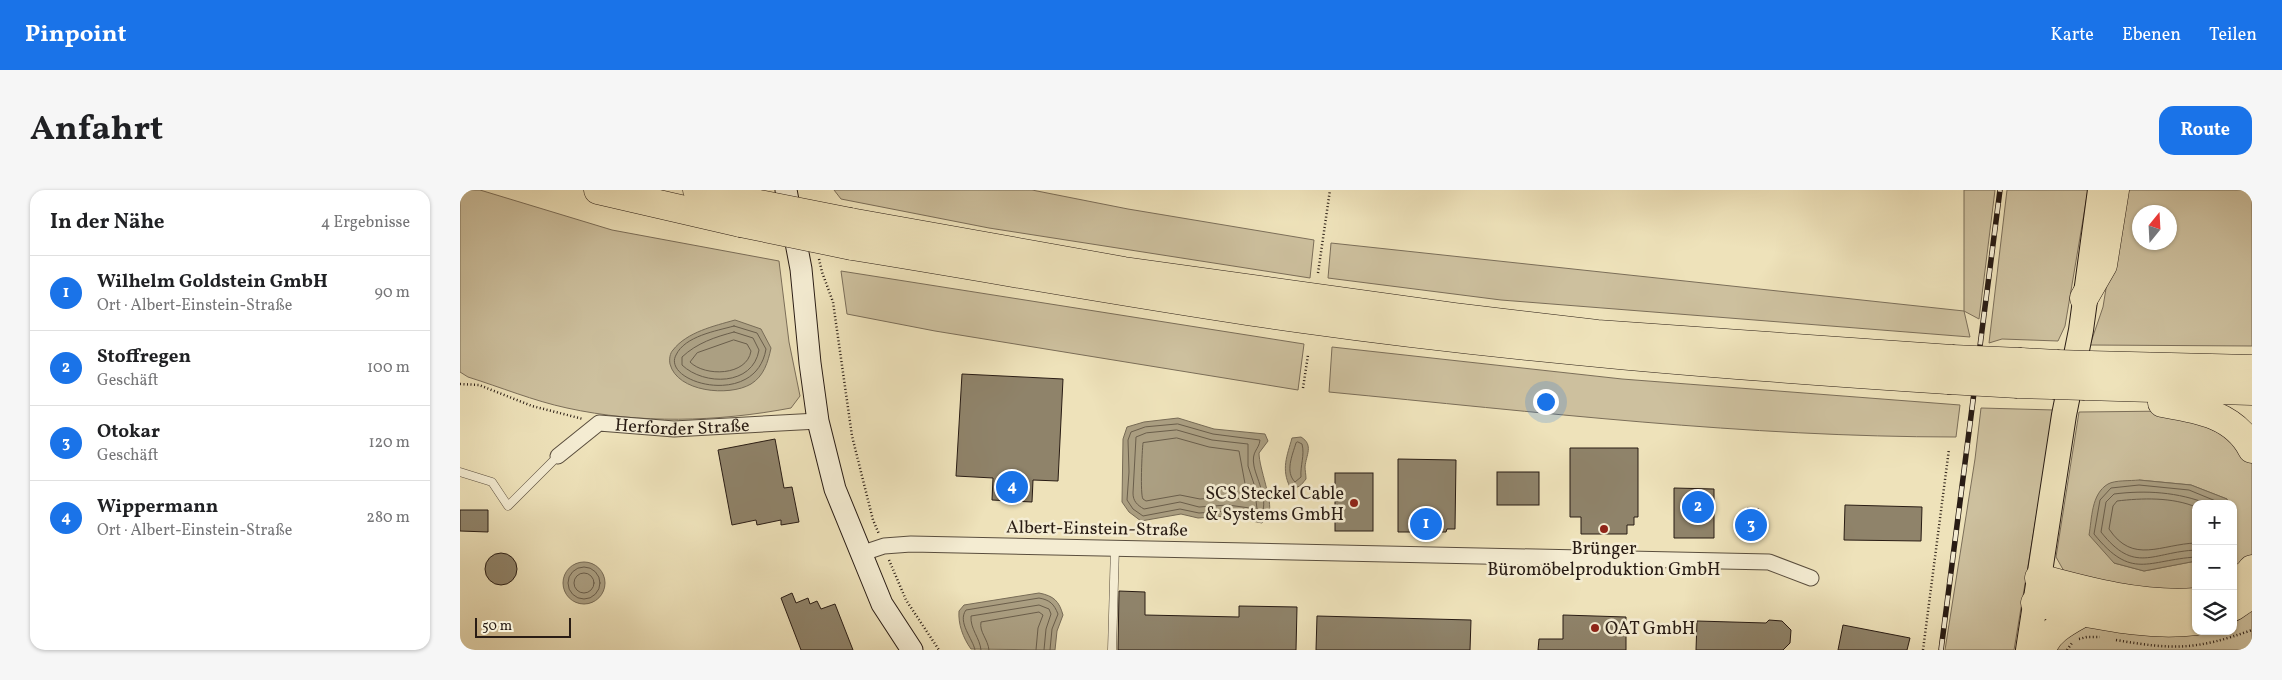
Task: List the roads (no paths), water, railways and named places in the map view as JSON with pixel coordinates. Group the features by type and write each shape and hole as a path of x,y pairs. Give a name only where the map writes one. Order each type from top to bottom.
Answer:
{"highway":[{"path":"598,190 740,211 1133,294 1303,319 1469,340 1752,367 1950,370 2087,376 2181,368 2252,356"},
{"path":"697,190 740,211"},
{"path":"2084,298 2103,266 2115,190"},
{"path":"2181,368 2252,369"},
{"path":"2087,376 2156,402 2204,410 2230,422 2252,448"},
{"path":"2118,388 2252,390"},
{"path":"2237,582 2249,574 2252,569"},
{"path":"2037,591 2097,593 2173,604 2192,602"},
{"path":"2037,591 2084,612 2152,622 2177,624 2192,622"},
{"path":"2237,604 2252,594"},
{"path":"2042,650 2044,644 2059,626 2084,612"}],"main road":[{"path":"2028,650 2100,190"}],"street":[{"path":"786,190 811,270 810,362 818,420 835,489 882,604 912,650"},
{"name":"Herforder Straße","path":"558,456 599,423 674,429 818,420"},
{"name":"Albert-Einstein-Straße","path":"860,554 884,546 911,544 1769,562 1811,578"}],"lane":[{"path":"460,472 492,482 508,506 558,456"},
{"path":"1112,650 1115,547"}],"water":[{"path":"735,320 761,329 771,348 765,368 759,377 751,384 741,388 718,391 693,386 683,381 670,364 670,354 672,351 679,344 701,330"},
{"path":"1178,418 1214,429 1265,434 1268,441 1259,453 1270,508 1262,523 1228,516 1198,518 1181,514 1141,521 1129,512 1122,502 1123,439 1127,427 1144,422"},
{"path":"1301,437 1305,440 1308,447 1305,467 1306,479 1298,487 1290,487 1285,468 1287,457 1292,438"},
{"path":"2139,480 2191,485 2227,500 2192,500 2192,562 2144,571 2114,563 2089,535 2095,500 2102,488 2115,482"},
{"path":"588,562 596,565 602,571 605,583 602,595 596,601 580,604 572,601 566,595 563,579 566,571 572,565"},
{"path":"1039,593 1055,600 1060,606 1063,615 1057,631 1055,650 971,649 963,636 959,621 959,611 964,605"}],"railway":[{"path":"1941,650 2000,190"}],"place":[{"name":"Wippermann","path":"1012,487"},
{"name":"SCS Steckel Cable & Systems GmbH","path":"1354,503"},
{"name":"Stoffregen","path":"1698,507"},
{"name":"Wilhelm Goldstein GmbH","path":"1426,524"},
{"name":"Otokar","path":"1751,525"},
{"name":"Brünger Büromöbelproduktion GmbH","path":"1604,529"},
{"name":"OAT GmbH","path":"1595,628"}]}
